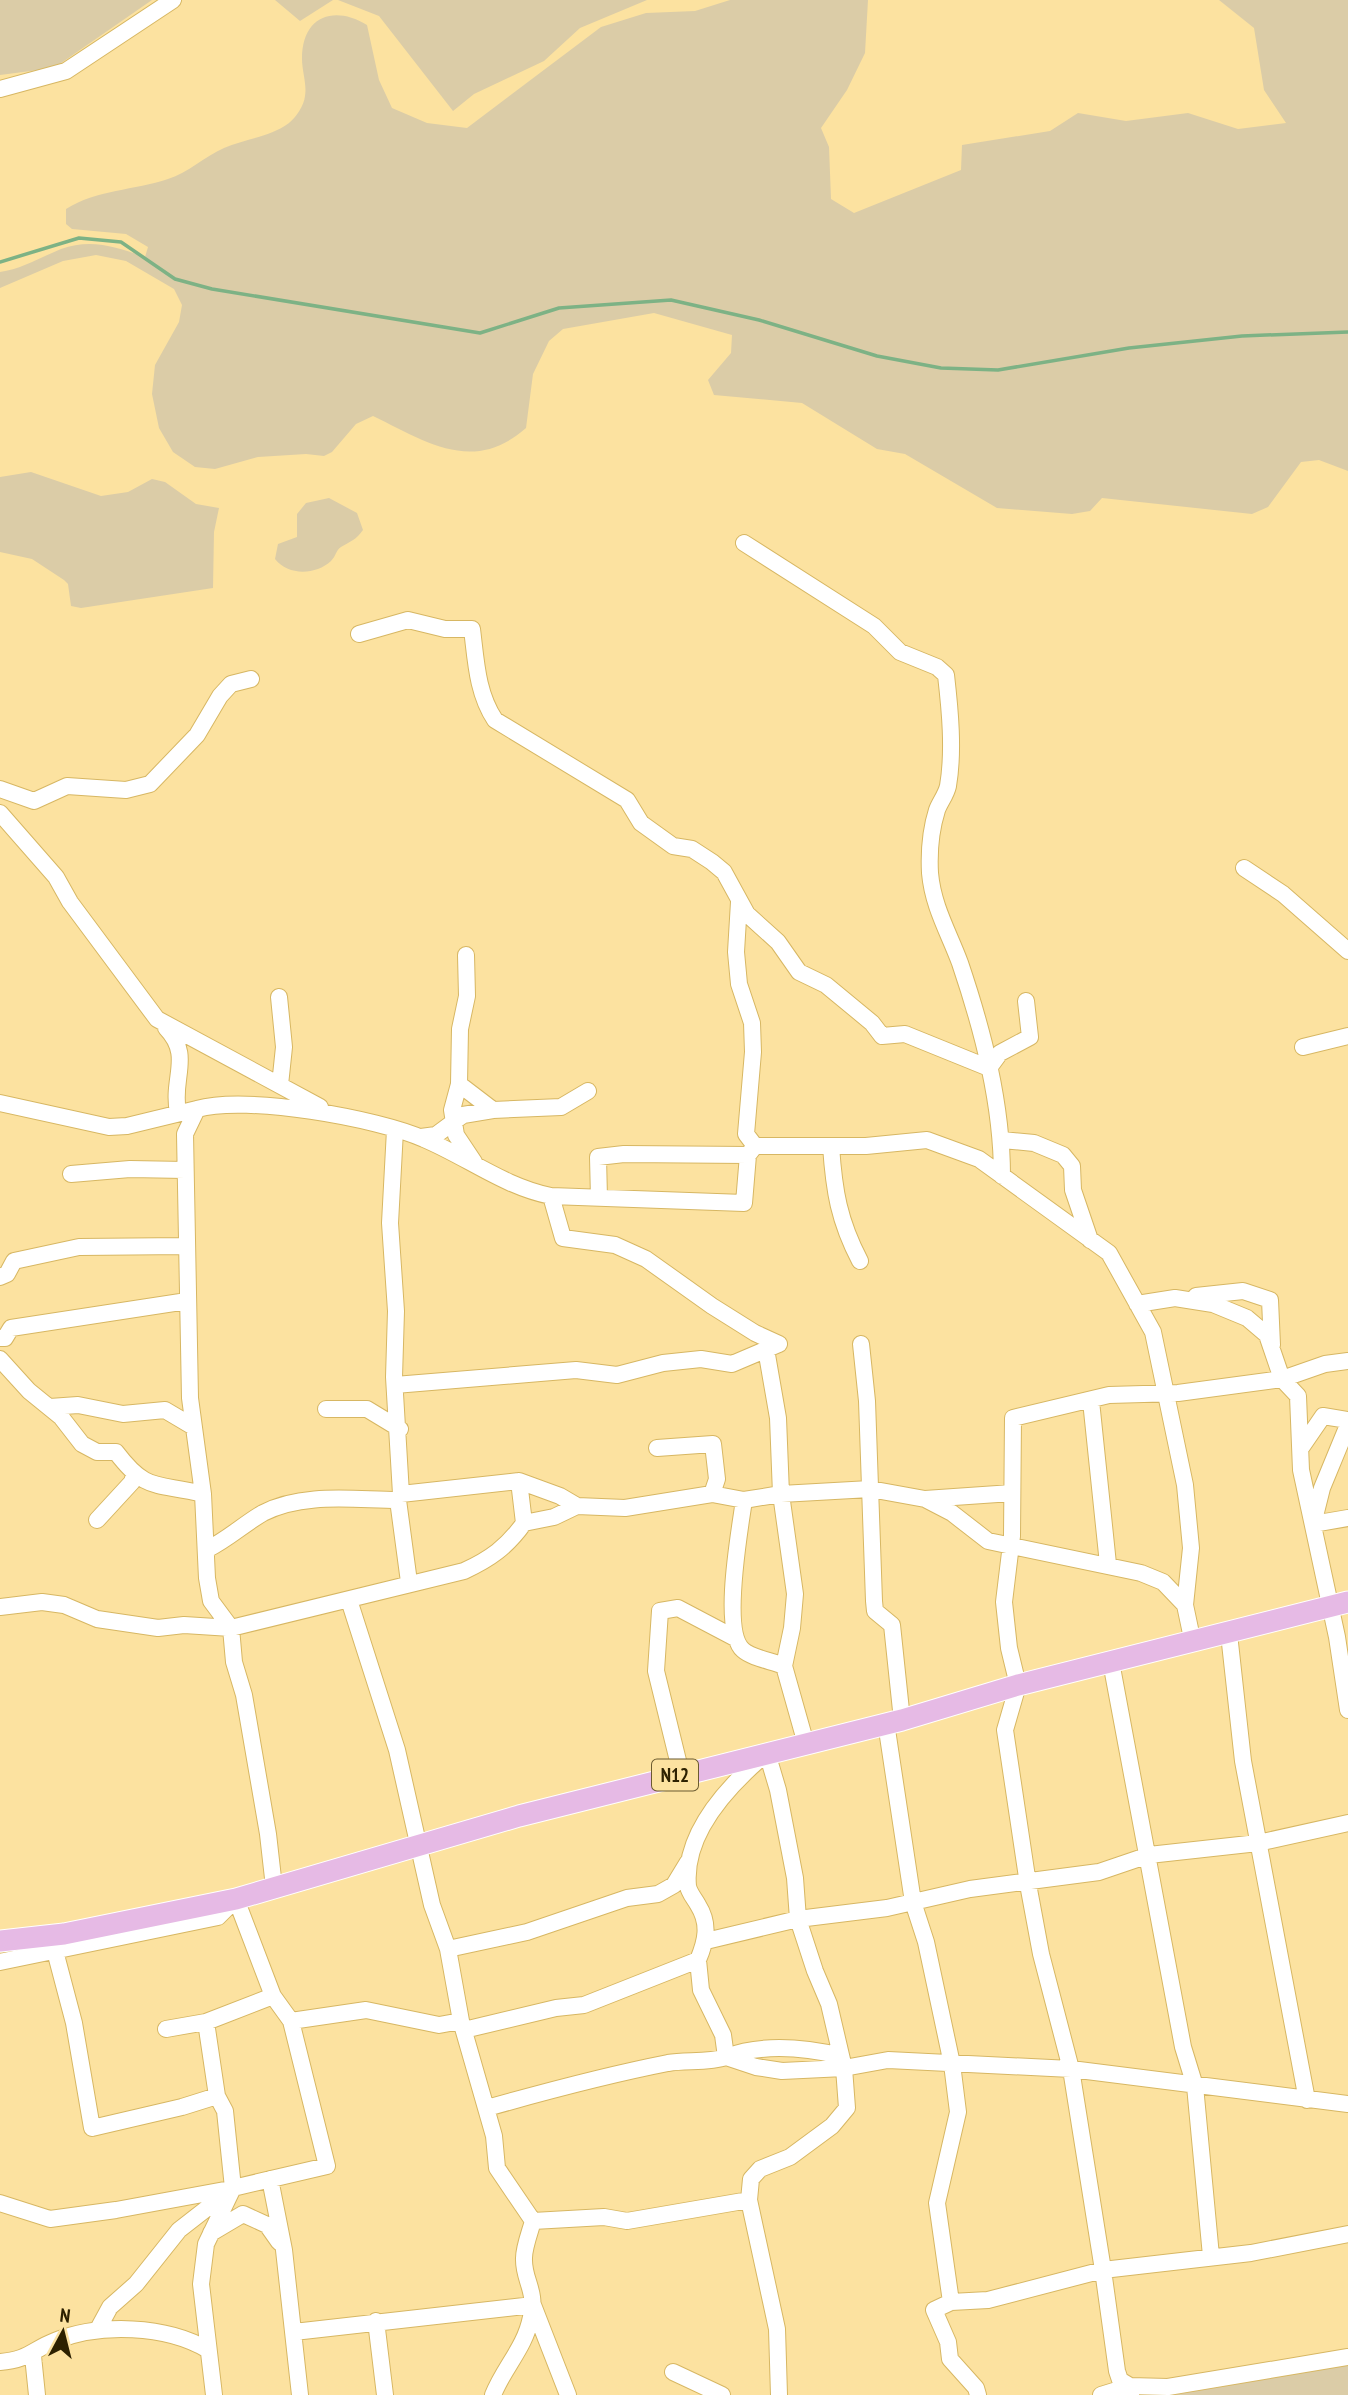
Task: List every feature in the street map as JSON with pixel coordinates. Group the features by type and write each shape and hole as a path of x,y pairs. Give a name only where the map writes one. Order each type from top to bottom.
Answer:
{"main road":[{"name":"N12","path":"0,1941 64,1934 236,1899 420,1844 681,1773 806,1744 1018,1685 1339,1604"}],"street":[{"path":"0,89 66,71 173,0"},
{"path":"744,543 874,625 900,652 937,667 946,675 949,767 947,789 937,811 930,854 930,874 939,915 959,961 989,1068 1002,1140 1002,1175"},
{"path":"359,634 408,620 445,629 472,629 478,682 485,706 495,720 627,800 641,823 673,846 702,854 724,872 754,923 778,942 799,972 825,985 872,1023 881,1036 905,1034 989,1068"},
{"path":"0,789 34,801 67,786 126,790 150,783 197,736 220,696 231,684 251,679"},
{"path":"0,813 56,877 70,902 157,1019 177,1040 181,1053 175,1097 178,1112"},
{"path":"1244,868 1283,894 1348,951"},
{"path":"0,1103 108,1127 127,1126 214,1104 307,1108 421,1137 474,1162 523,1191 551,1196 744,1203 751,1150 746,1134 753,1052 752,1023 739,984 736,952 740,900"},
{"path":"466,955 467,996 460,1029 459,1084 453,1110 456,1135 474,1162"},
{"path":"279,997 284,1047 280,1085"},
{"path":"989,1068 1000,1054 1030,1037 1026,1001"},
{"path":"157,1019 329,1113"},
{"path":"1303,1047 1348,1036"},
{"path":"459,1084 493,1110"},
{"path":"421,1137 436,1135 454,1125 463,1115 493,1110 561,1107 588,1091"},
{"path":"197,1109 185,1134 185,1246 192,1426 203,1494 208,1549 207,1578 211,1601 232,1628 234,1662 244,1695 268,1834 274,1887"},
{"path":"395,1130 390,1223 396,1311 395,1385 400,1429 400,1497 409,1582"},
{"path":"599,1198 598,1157 927,1140 979,1159 1108,1253 1153,1332 1185,1485 1191,1548 1185,1605 1193,1643"},
{"path":"1002,1140 1034,1143 1063,1156 1072,1166 1073,1190 1090,1240"},
{"path":"831,1146 835,1198 846,1235 860,1261"},
{"path":"71,1174 130,1169 185,1170"},
{"path":"395,1385 576,1370 617,1375 663,1363 701,1359 732,1364 779,1344 755,1333 712,1306 646,1259 615,1245 563,1238 551,1196"},
{"path":"0,1277 7,1274 14,1261 79,1247 185,1246"},
{"path":"1137,1304 1175,1297 1243,1291 1270,1300 1272,1351"},
{"path":"1175,1297 1213,1304 1247,1318 1267,1335 1282,1379 1298,1396 1301,1470 1313,1524 1339,1604 1348,1710"},
{"path":"0,1338 5,1338 11,1328 187,1301"},
{"path":"861,1344 875,1611 892,1625 894,1721 913,1902 926,1942 952,2064 958,2112 937,2203 951,2302"},
{"path":"766,1349 778,1418 781,1494 795,1594 792,1628 784,1666 806,1744"},
{"path":"0,1359 50,1407 82,1444 97,1452 116,1452 134,1475 148,1484 203,1494"},
{"path":"1130,2391 1120,2380 1117,2371 1071,2069 1041,1954 1005,1730 1018,1685 1009,1648 1004,1602 1012,1547 1013,1418 1109,1395 1165,1394 1282,1379 1325,1364 1348,1361"},
{"path":"1090,1401 1108,1564"},
{"path":"50,1407 78,1405 123,1414 165,1410 192,1426"},
{"path":"326,1409 367,1409 400,1429"},
{"path":"1301,1448 1323,1416 1348,1423 1322,1488 1313,1524"},
{"path":"657,1448 713,1444 717,1479 712,1494"},
{"path":"97,1520 132,1482 134,1475"},
{"path":"208,1549 262,1514 304,1500 400,1497 519,1481 560,1496 577,1506"},
{"path":"0,1607 42,1602 64,1605 97,1619 158,1628 184,1625 232,1628 349,1600 409,1582 464,1571 488,1560 509,1544 523,1523 519,1481"},
{"path":"523,1523 554,1517 577,1506 625,1508 712,1494 744,1500 781,1494 870,1489 925,1499 1013,1493"},
{"path":"925,1499 952,1513 988,1541 1108,1564 1163,1582 1185,1605"},
{"path":"735,1638 735,1584 744,1500"},
{"path":"1313,1524 1348,1518"},
{"path":"349,1600 397,1750 432,1905 448,1949 463,2025 495,2136 497,2168 533,2221 523,2259 534,2295 533,2305 521,2349 500,2377 493,2395"},
{"path":"681,1773 656,1671 660,1611 678,1608 735,1638 744,1651 784,1666"},
{"path":"1229,1633 1243,1761 1307,2100"},
{"path":"1111,1662 1183,2047 1195,2086 1211,2256"},
{"path":"448,1949 527,1933 627,1898 658,1894 674,1885 690,1860 700,1832 734,1781 767,1753 778,1790 795,1878 798,1919 829,2004 842,2062 847,2108 832,2126 790,2157 760,2169 751,2179 749,2200 777,2329 780,2395"},
{"path":"706,1941 798,1919 913,1902 970,1889 1028,1884 1099,1872 1149,1855 1258,1843 1348,1824"},
{"path":"690,1860 688,1889 705,1916 706,1941 698,1960 701,1990 723,2035 726,2057"},
{"path":"0,1962 218,1917 236,1899 273,1996 291,2021 327,2166 233,2188 116,2210 50,2219 0,2203"},
{"path":"55,1951 74,2023 92,2128 182,2108 216,2096"},
{"path":"291,2021 366,2010 439,2025 463,2025 584,2005 698,1960"},
{"path":"166,2029 206,2022 273,1996"},
{"path":"206,2022 216,2096 225,2112 233,2188 206,2244 201,2284 214,2395"},
{"path":"487,2108 594,2079 670,2063 726,2057 744,2049 803,2047 842,2062 888,2060 1071,2069 1348,2104"},
{"path":"270,2179 284,2250 300,2395"},
{"path":"98,2329 110,2307 136,2284 180,2230 233,2188"},
{"path":"533,2221 604,2217 627,2221 749,2200"},
{"path":"211,2233 243,2214 267,2225 284,2250"},
{"path":"978,2395 976,2388 950,2359 948,2342 934,2310 951,2302 988,2300 1103,2270 1251,2253 1348,2234"},
{"path":"294,2332 533,2305"},
{"path":"533,2305 568,2395"},
{"path":"376,2321 384,2395"},
{"path":"188,2337 205,2324"},
{"path":"0,2362 33,2356 53,2342 98,2329 188,2337 208,2350"},
{"path":"33,2356 37,2395"},
{"path":"1101,2395 1168,2387 1348,2357"},
{"path":"673,2372 722,2395"}],"shaded area":[{"path":"0,0 152,0 54,68 0,75"},
{"path":"275,0 333,0 300,21"},
{"path":"338,0 647,0 580,28 544,61 474,94 453,111 379,16"},
{"path":"730,0 868,0 865,53 847,90 821,128 829,147 831,199 854,213 961,170 962,145 1050,131 1078,113 1126,121 1188,113 1238,129 1286,123 1264,90 1254,28 1219,0 1348,0 1348,471 1319,460 1301,462 1268,507 1252,514 1102,498 1090,511 1072,514 997,508 905,454 877,449 802,403 714,395 708,380 731,353 732,335 654,313 563,329 549,341 533,374 526,428 506,442 487,449 449,449 411,435 373,416 356,424 332,452 324,456 306,454 258,457 215,469 195,467 173,452 159,428 152,394 155,365 179,322 182,305 174,289 126,261 96,255 63,261 0,288 0,272 24,266 72,246 104,245 145,257 148,247 126,234 72,229 66,224 66,209 90,198 175,176 224,148 266,135 289,123 304,100 303,44 314,24 322,18 343,16 367,25 379,80 392,108 427,123 467,128 601,27 646,13 695,11"},
{"path":"31,472 101,496 128,492 152,479 165,482 196,504 219,508 214,532 213,588 81,608 71,606 68,584 64,580 32,559 0,552 0,477"},
{"path":"329,498 357,513 363,530 356,538 339,548 331,561 318,569 302,572 281,565 275,559 278,544 297,537 297,514 306,503"},
{"path":"1348,2363 1348,2395 1150,2395"}],"waterway":[{"path":"0,262 79,238 121,242 175,279 212,289 480,333 559,308 671,300 759,320 877,356 941,368 998,370 1129,348 1242,336 1348,332"}]}
